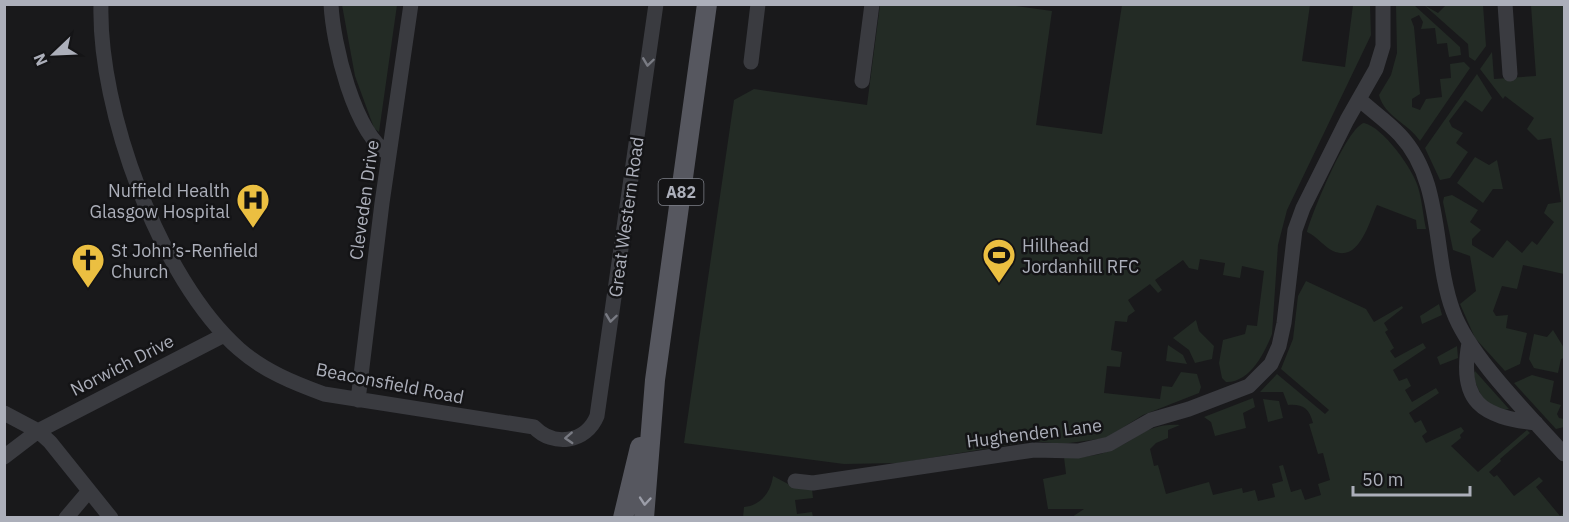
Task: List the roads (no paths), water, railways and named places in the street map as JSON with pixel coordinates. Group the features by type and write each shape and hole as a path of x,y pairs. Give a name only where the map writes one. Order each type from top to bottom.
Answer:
{"main road":[{"name":"A82","path":"644,518 655,380 707,4"},
{"name":"A82","path":"623,518 655,380"}],"street":[{"name":"Beaconsfield Road","path":"101,4 102,40 115,119 129,159 153,220 183,283 224,334 262,366 294,383 324,394 534,427 542,436 574,439 591,428"},
{"path":"332,4 339,50 356,108 374,142 389,154"},
{"name":"Cleveden Drive","path":"358,400 389,154 411,4"},
{"name":"Great Western Road","path":"591,428 597,416 656,4"},
{"path":"752,62 758,4"},
{"path":"862,81 872,4"},
{"name":"Hughenden Lane","path":"795,481 813,483 1034,450 1096,448 1120,439 1151,420 1189,409 1249,386 1271,364 1279,346 1284,323 1295,230 1303,208 1376,69 1383,46 1383,4"},
{"path":"1505,4 1510,74"},
{"path":"1359,99 1400,134 1421,167 1430,199 1447,291 1453,312 1469,343 1564,454"},
{"name":"Norwich Drive","path":"4,457 38,431 224,334"},
{"path":"1469,343 1465,374 1473,398 1484,410 1497,416 1536,423"},
{"path":"4,413 38,431 61,454 88,492 111,518"},
{"path":"66,518 88,492"}],"place":[{"name":"Nuffield Health Glasgow Hospital","path":"253,229"},
{"name":"Hillhead Jordanhill RFC","path":"999,284"},
{"name":"St John’s-Renfield Church","path":"88,289"}]}
